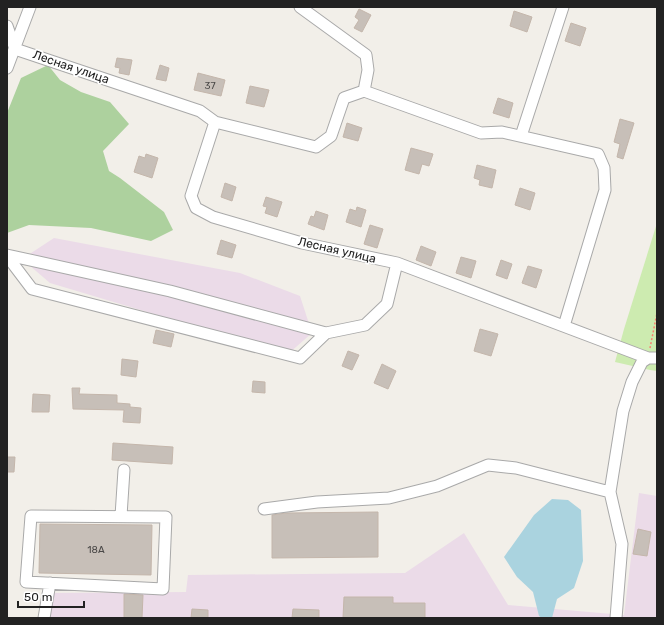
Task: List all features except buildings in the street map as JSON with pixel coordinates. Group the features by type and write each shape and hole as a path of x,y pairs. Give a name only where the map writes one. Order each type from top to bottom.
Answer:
{"street":[{"path":"7,68 30,7"},
{"path":"300,7 366,55 368,70 364,91 481,133 502,132 598,154 604,168 605,190 564,326"},
{"path":"521,136 563,7"},
{"path":"7,26 15,49"},
{"name":"Лесная улица","path":"15,49 200,110 215,122 316,147 331,136 344,98 364,91"},
{"name":"Лесная улица","path":"215,122 191,196 196,208 213,217 302,243 397,263 652,358"},
{"path":"7,256 170,291 326,333 365,325 387,304 397,263"},
{"path":"7,256 32,289 300,358 326,333"},
{"path":"616,618 622,544 610,492 623,410 635,375 642,362 652,358"},
{"path":"264,509 317,502 389,498 437,486 488,464 516,468 610,492"},
{"path":"121,516 124,470"},
{"path":"31,516 166,517 163,589 50,583 26,582 31,516"},
{"path":"44,618 50,583"}],"path":[{"path":"652,358 657,313"}],"shaded area":[{"path":"54,238 240,273 300,296 312,333 288,354 50,283 22,259"},
{"path":"639,493 657,496 657,618 49,618 49,593 186,592 188,575 405,573 464,533 508,605 624,615"}],"green space":[{"path":"48,65 60,80 81,92 110,102 129,124 103,151 109,171 164,212 173,230 151,241 91,228 29,225 7,233 7,113 21,78"},
{"path":"657,223 657,371 615,362"}],"water":[{"path":"552,499 568,500 581,510 583,561 574,588 557,599 552,618 542,618 539,616 533,592 517,577 504,557 534,515"}]}
